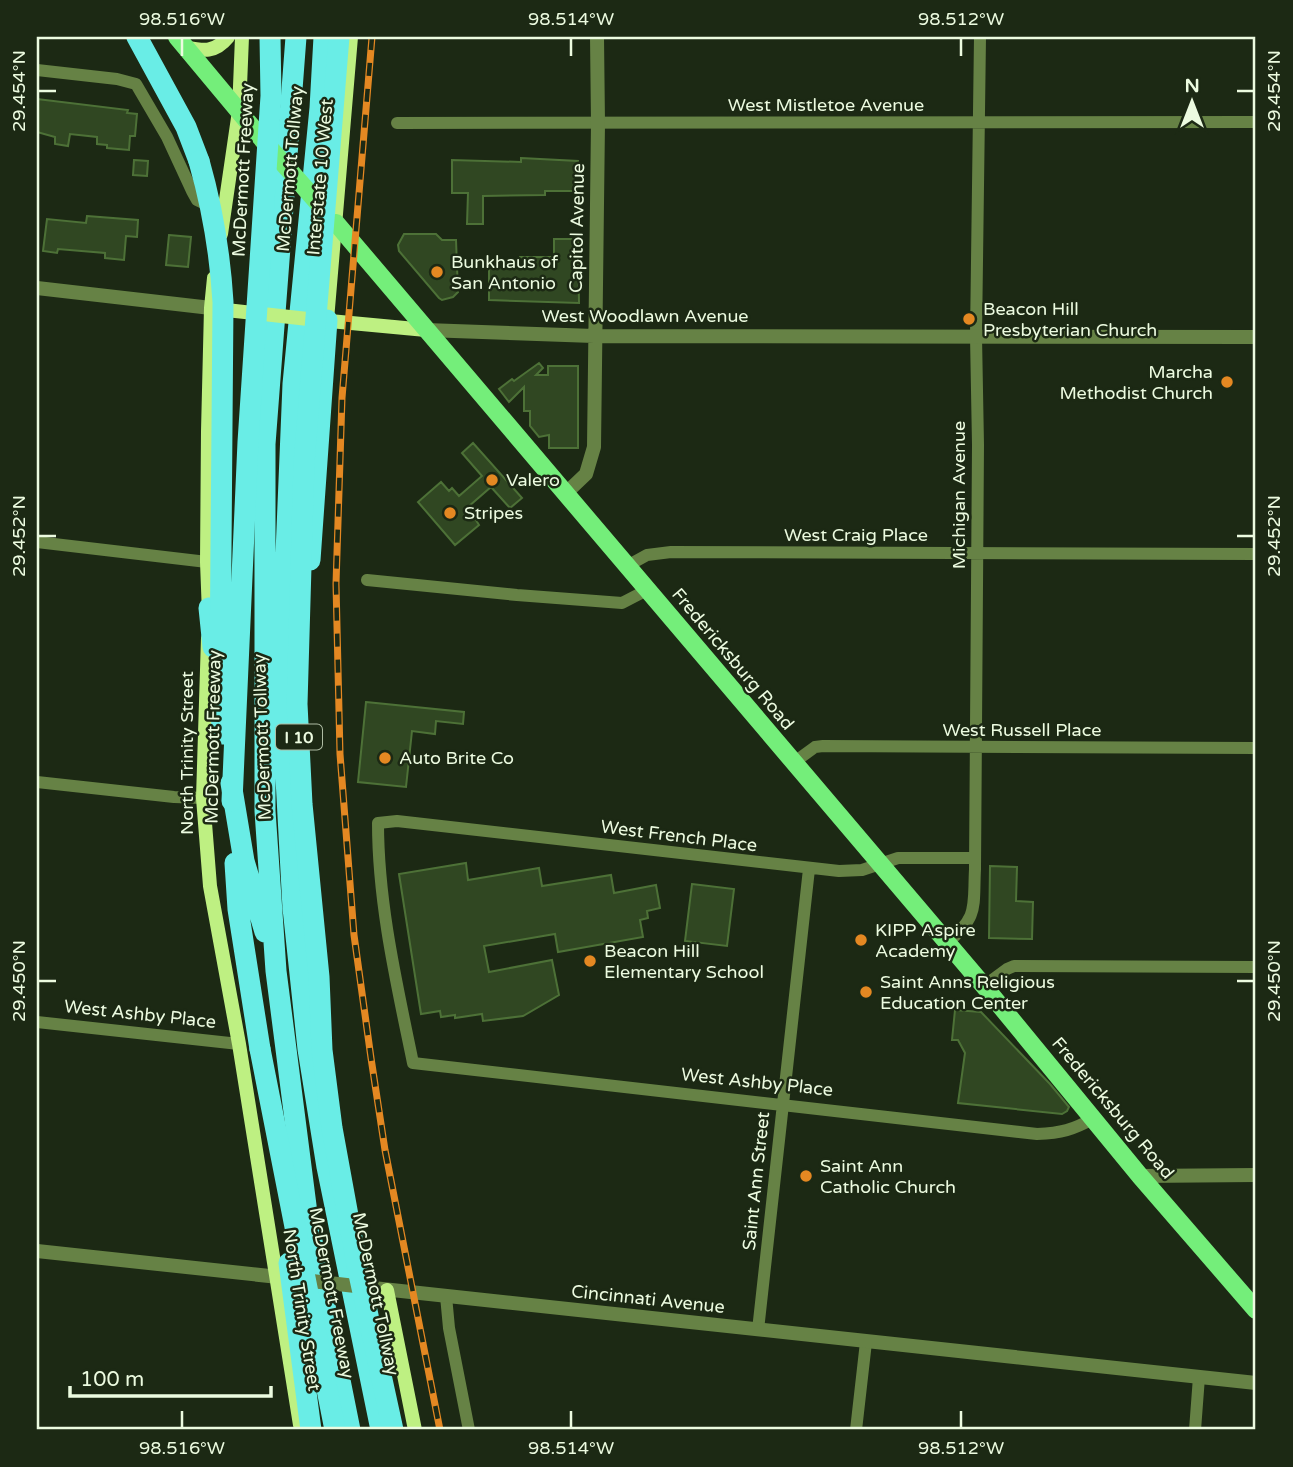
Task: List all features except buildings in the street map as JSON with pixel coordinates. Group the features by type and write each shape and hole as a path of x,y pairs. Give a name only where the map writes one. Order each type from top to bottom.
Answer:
{"highway":[{"path":"137,37 186,127 212,204 220,253 220,672 222,736 232,801"},
{"name":"McDermott Freeway","path":"270,37 271,96 248,442 232,801 238,909 260,1049 335,1430"},
{"name":"McDermott Tollway","path":"296,37 265,444 265,811 276,971 308,1220 350,1430"},
{"name":"McDermott Tollway","path":"324,37 320,108 293,384 282,650 293,908 308,1049 327,1167 381,1430"},
{"name":"McDermott Freeway","path":"339,37 304,463 297,704 302,804 332,1128 357,1265 393,1430"},
{"path":"293,908 299,700 322,320"},
{"path":"209,608 224,738 244,861 276,971"},
{"path":"260,1049 311,1430"}],"main road":[{"path":"181,42 206,51 219,47 228,37"},
{"path":"239,111 242,37"},
{"name":"Interstate 10 West","path":"322,320 330,218 351,37"},
{"name":"Fredericksburg Road","path":"181,42 1256,1310"},
{"name":"North Trinity Street","path":"239,111 211,308 207,562 209,608 203,798 209,886 239,1044 301,1430"},
{"name":"West Woodlawn Avenue","path":"211,308 426,330"},
{"path":"387,1290 415,1430"}],"street":[{"name":"Capitol Avenue","path":"565,494 586,474 594,447 597,37"},
{"name":"Michigan Avenue","path":"947,943 969,922 973,909 975,858 976,336 980,37"},
{"path":"37,70 117,79 136,84 167,137 197,200 204,205 224,209"},
{"name":"West Mistletoe Avenue","path":"397,123 1256,122"},
{"name":"West Woodlawn Avenue","path":"37,288 211,308"},
{"name":"West Woodlawn Avenue","path":"426,330 594,336 1256,337"},
{"path":"37,542 207,562"},
{"name":"West Craig Place","path":"627,566 647,555 671,552 1256,554"},
{"path":"368,580 622,603 647,590"},
{"name":"West Russell Place","path":"793,763 815,747 822,746 1256,748"},
{"path":"37,782 203,798"},
{"name":"West French Place","path":"413,1063 393,964 377,855 377,823 411,823 809,869 856,871 898,858 975,858"},
{"name":"Saint Ann Street","path":"758,1330 809,869"},
{"path":"984,986 1014,966 1256,967"},
{"name":"West Ashby Place","path":"37,1022 239,1044"},
{"name":"West Ashby Place","path":"413,1063 1037,1134 1061,1133 1094,1118"},
{"path":"1140,1176 1256,1175"},
{"name":"Cincinnati Avenue","path":"37,1251 1256,1383"},
{"path":"446,1296 449,1328 469,1430"},
{"path":"856,1430 866,1342"},
{"path":"1195,1430 1199,1377"}],"railway":[{"path":"372,37 342,398 336,584 340,754 354,935 371,1058 385,1150 440,1430"}],"place":[{"name":"Bunkhaus of San Antonio","path":"437,272"},
{"name":"Beacon Hill Presbyterian Church","path":"969,319"},
{"name":"Marcha Methodist Church","path":"1227,382"},
{"name":"Valero","path":"492,480"},
{"name":"Stripes","path":"450,513"},
{"name":"Auto Brite Co","path":"385,758"},
{"name":"KIPP Aspire Academy","path":"861,940"},
{"name":"Beacon Hill Elementary School","path":"590,961"},
{"name":"Saint Anns Religious Education Center","path":"866,992"},
{"name":"Saint Ann Catholic Church","path":"806,1176"}]}
